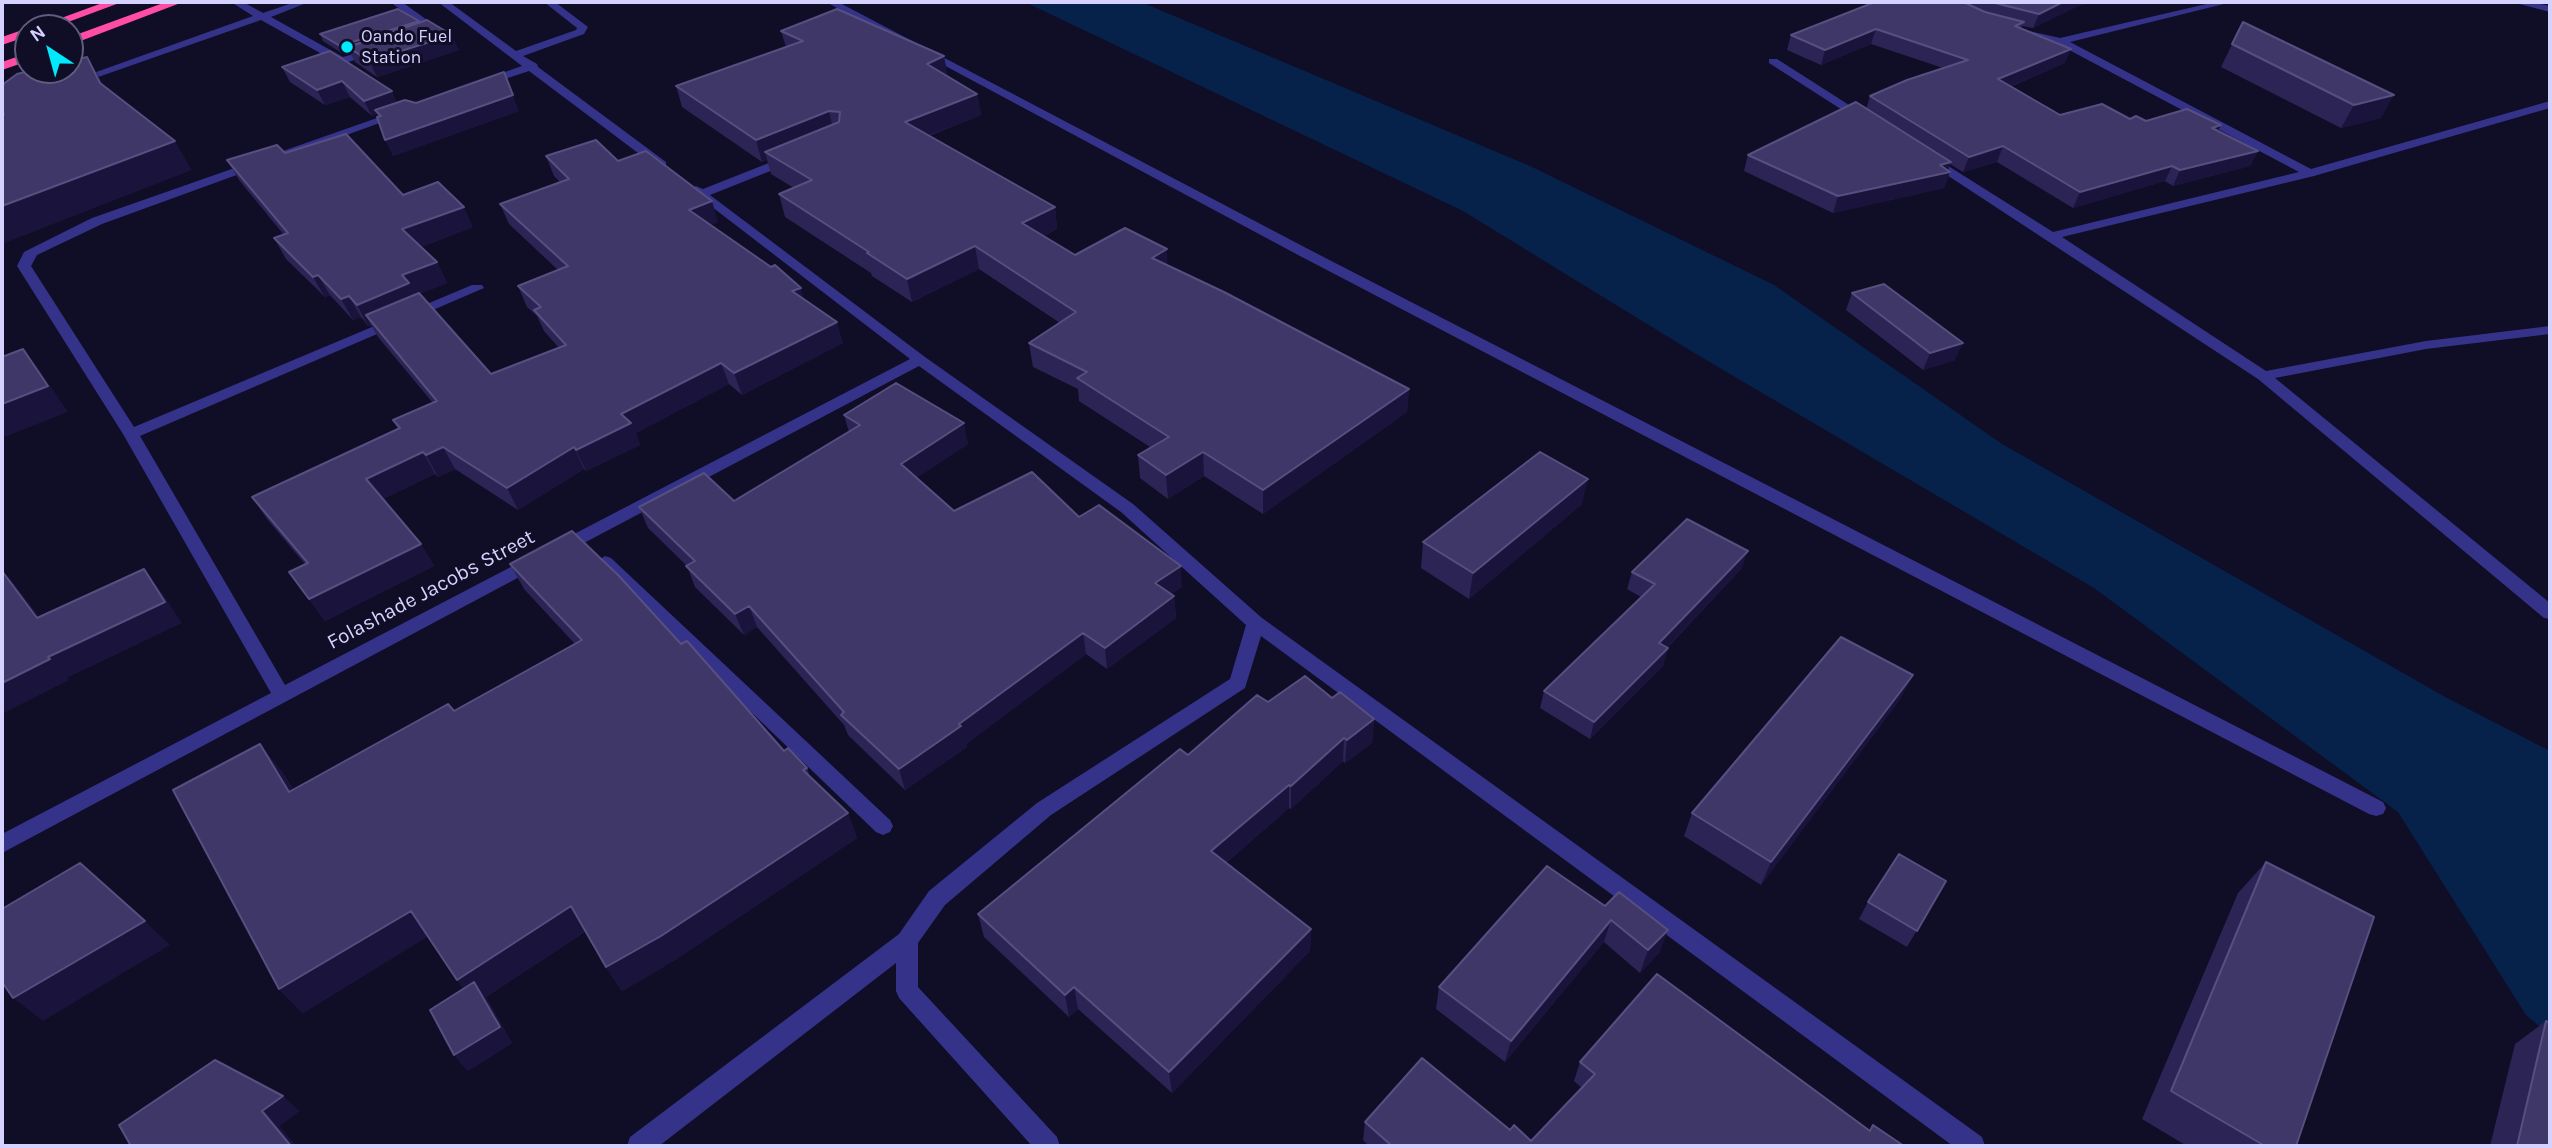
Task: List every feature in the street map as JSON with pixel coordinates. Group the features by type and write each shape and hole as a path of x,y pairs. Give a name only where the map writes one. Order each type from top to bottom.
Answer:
{"highway":[{"path":"78,14 111,2"},
{"path":"84,36 177,2"}],"street":[{"path":"236,2 342,61 385,47"},
{"path":"64,86 304,2"},
{"path":"395,2 436,30 423,34"},
{"path":"517,55 580,32 583,27 549,2"},
{"path":"831,2 1306,253 2376,808"},
{"path":"2060,41 2227,2"},
{"path":"2517,2 2550,9"},
{"path":"453,3 517,55 920,360 1127,508 1256,623 1973,1146"},
{"path":"2008,29 2060,41 2310,173"},
{"path":"1773,61 1878,128"},
{"path":"469,89 533,66"},
{"path":"2051,236 2310,173 2550,104"},
{"path":"281,694 131,434 24,266 31,252 97,221 418,107"},
{"path":"1913,150 2051,236 2263,376 2550,613"},
{"path":"701,194 802,153"},
{"path":"131,434 477,288"},
{"path":"2263,376 2426,345 2550,330"},
{"name":"Folashade Jacobs Street","path":"2,844 281,694 920,360"},
{"path":"579,538 883,826"},
{"path":"639,1146 907,941 937,898 1044,809 1238,683 1248,658 1256,623"},
{"path":"907,941 906,991 1048,1146"}],"water":[{"path":"1025,2 1141,2 1530,166 1774,285 2002,444 2447,698 2550,751 2550,1035 2526,1015 2398,812 2094,588 1696,354 1463,211"}],"building":[{"path":"1875,2 1963,2 1985,12 2024,22 2015,26 2071,49 1998,79 2060,115 2102,104 2130,119 2136,116 2146,121 2187,109 2221,125 2212,128 2258,151 2180,170 2172,166 2080,192 2003,146 1969,157 1870,96 1907,80 1968,60 1876,29 1825,50 1791,35"},
{"path":"1991,2 2063,2 2039,14"},
{"path":"398,9 419,21 340,46 320,34"},
{"path":"837,9 944,56 927,64 977,94 905,122 1055,207 1022,223 1075,255 1125,228 1167,249 1152,258 1224,292 1409,389 1263,490 1203,452 1166,475 1138,455 1169,437 1077,378 1087,372 1029,343 1076,312 975,246 907,279 779,194 812,180 765,152 839,122 840,112 829,111 756,140 676,86 803,41 781,31"},
{"path":"427,20 452,35 369,61 348,47"},
{"path":"2243,22 2394,95 2354,105 2232,44"},
{"path":"330,51 392,91 364,101 342,81 317,90 282,67"},
{"path":"87,57 100,83 175,141 2,206 2,85 14,76 14,84 84,84 84,58"},
{"path":"504,72 513,95 385,140 377,117 381,116 375,110 405,100 416,103"},
{"path":"1856,102 1951,162 1940,165 1950,172 1838,196 1748,155"},
{"path":"346,134 403,195 438,182 464,207 402,229 437,262 402,275 409,283 357,305 349,296 341,299 318,275 313,277 274,238 288,233 227,160 277,145 285,153"},
{"path":"596,140 618,161 646,151 712,201 689,210 771,267 775,265 801,288 792,291 837,322 734,373 721,363 621,414 631,423 576,450 574,447 507,488 443,447 426,455 423,452 366,479 421,544 309,599 289,572 308,563 252,497 400,428 393,420 437,401 366,315 419,293 491,374 566,345 534,310 541,307 518,286 568,266 500,204 569,179 546,156"},
{"path":"1884,284 1963,343 1930,353 1852,293"},
{"path":"23,349 48,386 2,404 2,357"},
{"path":"896,383 964,423 901,464 954,511 1032,472 1079,517 1099,505 1181,566 1155,583 1174,596 1105,648 1083,633 959,724 961,726 899,769 841,715 844,712 749,606 735,614 686,566 695,561 639,507 704,473 734,501 860,425 844,415"},
{"path":"1540,452 1588,479 1473,573 1423,542"},
{"path":"1687,519 1748,551 1659,643 1668,648 1594,722 1544,691 1655,584 1632,572"},
{"path":"572,531 619,576 681,644 687,641 784,751 788,748 807,768 803,770 848,813 661,936 606,967 571,906 457,980 411,911 279,989 173,790 260,744 289,792 448,704 454,711 582,640 510,564"},
{"path":"144,569 165,602 48,657 50,659 2,683 2,571 37,618"},
{"path":"1841,637 1913,675 1771,862 1692,813"},
{"path":"1305,676 1332,698 1340,692 1374,719 1347,740 1344,738 1291,786 1211,851 1311,929 1169,1072 1074,987 1065,995 978,914 1180,749 1188,755 1257,695 1268,702"},
{"path":"1899,854 1946,881 1917,931 1868,902"},
{"path":"2266,862 2374,917 2296,1146 2265,1146 2171,1091"},
{"path":"80,863 145,921 13,998 2,982 2,909"},
{"path":"1547,866 1605,906 1619,892 1668,930 1648,950 1611,920 1511,1041 1439,987"},
{"path":"1657,974 1870,1131 1873,1125 1904,1146 1392,1146 1365,1122 1422,1058 1510,1130 1514,1125 1531,1141 1595,1074 1580,1062"},
{"path":"474,982 500,1027 454,1055 430,1010"},
{"path":"2546,1021 2550,1023 2550,1146 2517,1146"},
{"path":"215,1060 283,1096 262,1111 291,1146 131,1146 119,1125"}],"place":[{"name":"Oando Fuel Station","path":"347,47"}]}
